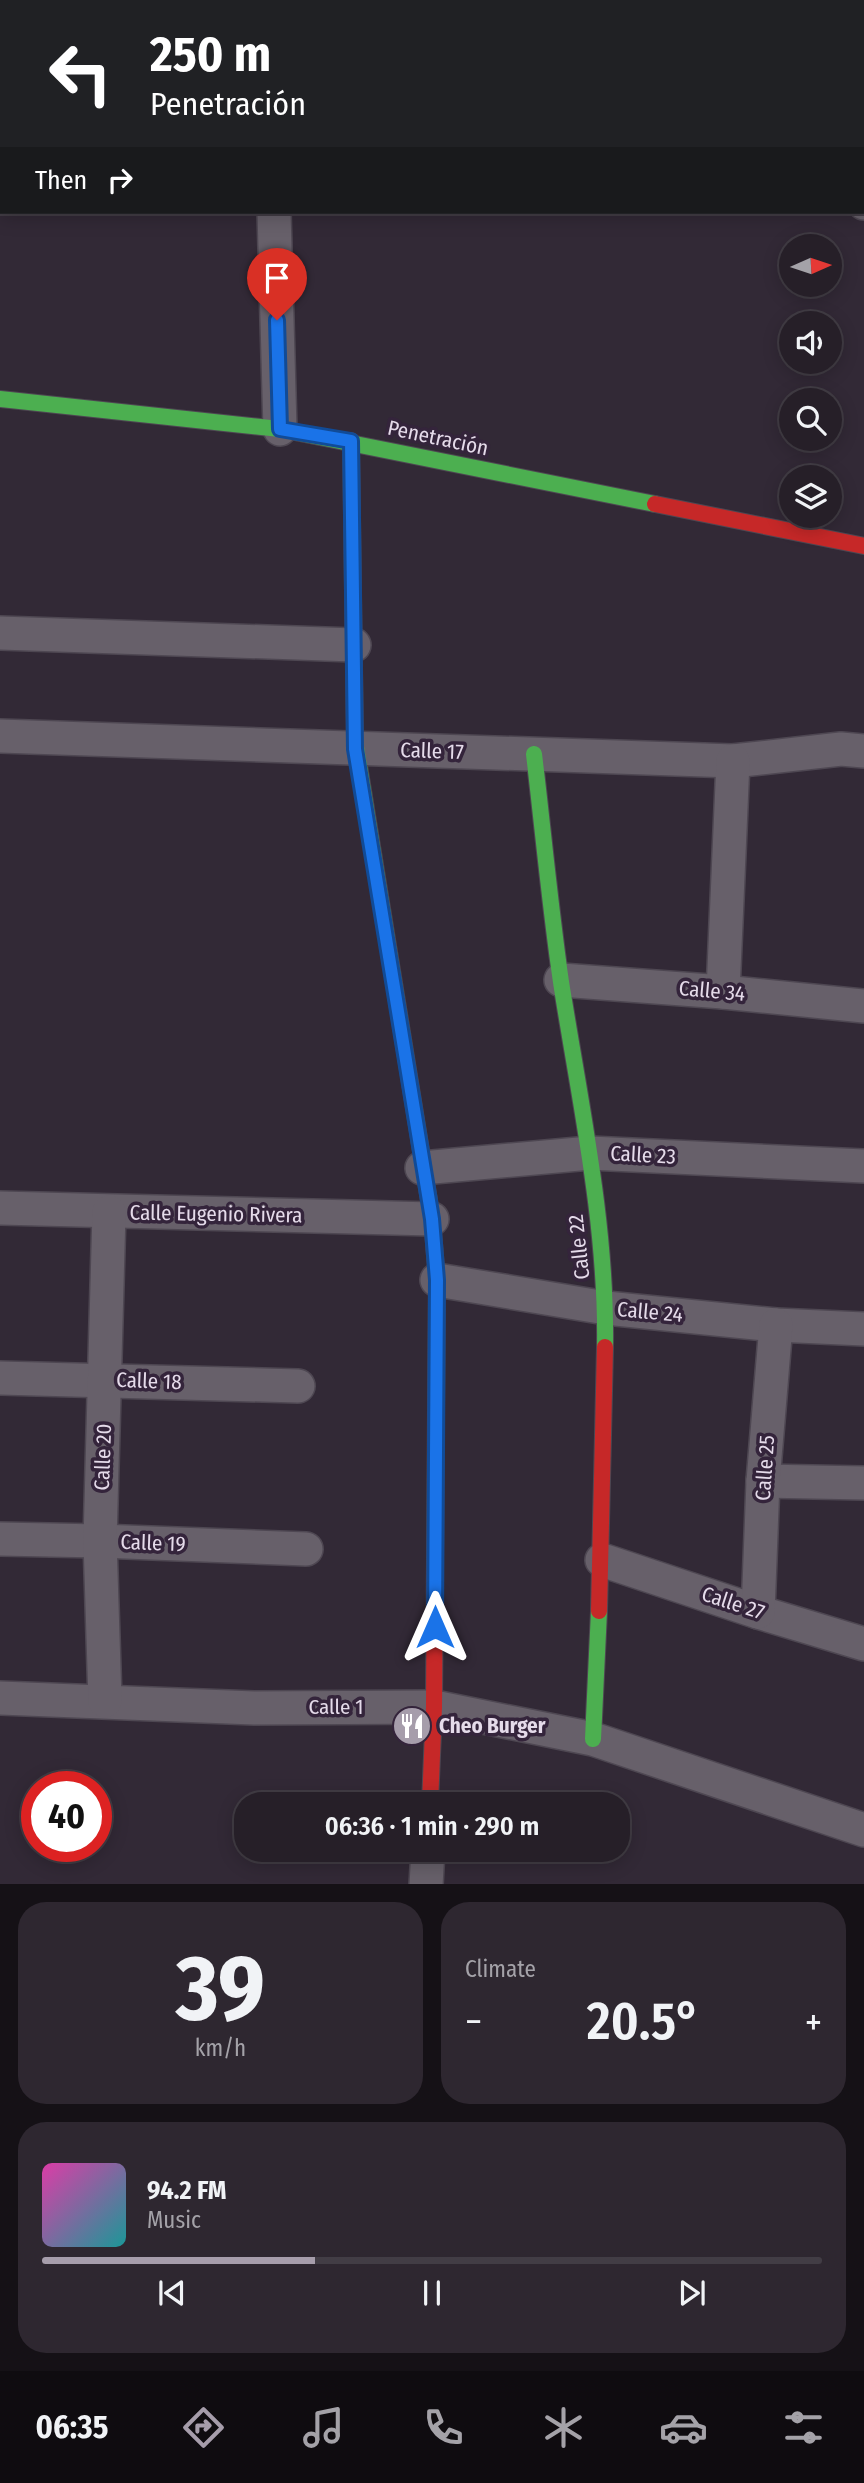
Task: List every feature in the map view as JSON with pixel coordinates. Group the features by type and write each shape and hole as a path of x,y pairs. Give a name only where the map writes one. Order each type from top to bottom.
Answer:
{"street":[{"path":"274,214 280,429"},
{"name":"Penetración","path":"0,399 280,429 351,441 864,546"},
{"path":"351,441 355,749 432,1219 437,1280 434,1707 430,1792"},
{"path":"0,633 354,645"},
{"name":"Calle 17","path":"0,736 733,761 841,749 864,751"},
{"name":"Calle 22","path":"534,754 561,980 590,1153 606,1308 603,1560 593,1739"},
{"path":"723,992 733,761"},
{"name":"Calle 34","path":"561,980 864,1006"},
{"name":"Calle 23","path":"422,1168 590,1153 864,1166"},
{"name":"Calle Eugenio Rivera","path":"0,1208 432,1219"},
{"name":"Calle 20","path":"105,1701 100,1541 109,1212"},
{"name":"Calle 24","path":"437,1280 606,1308 776,1325 864,1329"},
{"name":"Calle 25","path":"758,1612 763,1481 776,1325"},
{"name":"Calle 18","path":"0,1377 298,1386"},
{"path":"763,1481 864,1483"},
{"name":"Calle 19","path":"0,1539 306,1549"},
{"name":"Calle 27","path":"603,1560 864,1644"},
{"name":"Calle 1","path":"0,1698 254,1708 434,1707 593,1739 864,1830"},
{"path":"426,1884 427,1862"}],"traffic: fast":[{"path":"0,399 280,429 655,504"},
{"path":"355,741 432,1219 437,1280 436,1409"},
{"path":"534,754 557,954 597,1209 602,1255 605,1347"},
{"path":"593,1739 599,1611"}],"traffic: slow":[{"path":"351,441 355,741"}],"traffic: jam":[{"path":"655,504 864,546"},
{"path":"599,1611 605,1347"},
{"path":"430,1792 434,1707 436,1409"}],"place":[{"name":"Cheo Burger","path":"412,1726"}],"route":[{"path":"277,320 280,429 351,441 355,749 432,1219 437,1280 435,1627"}]}
